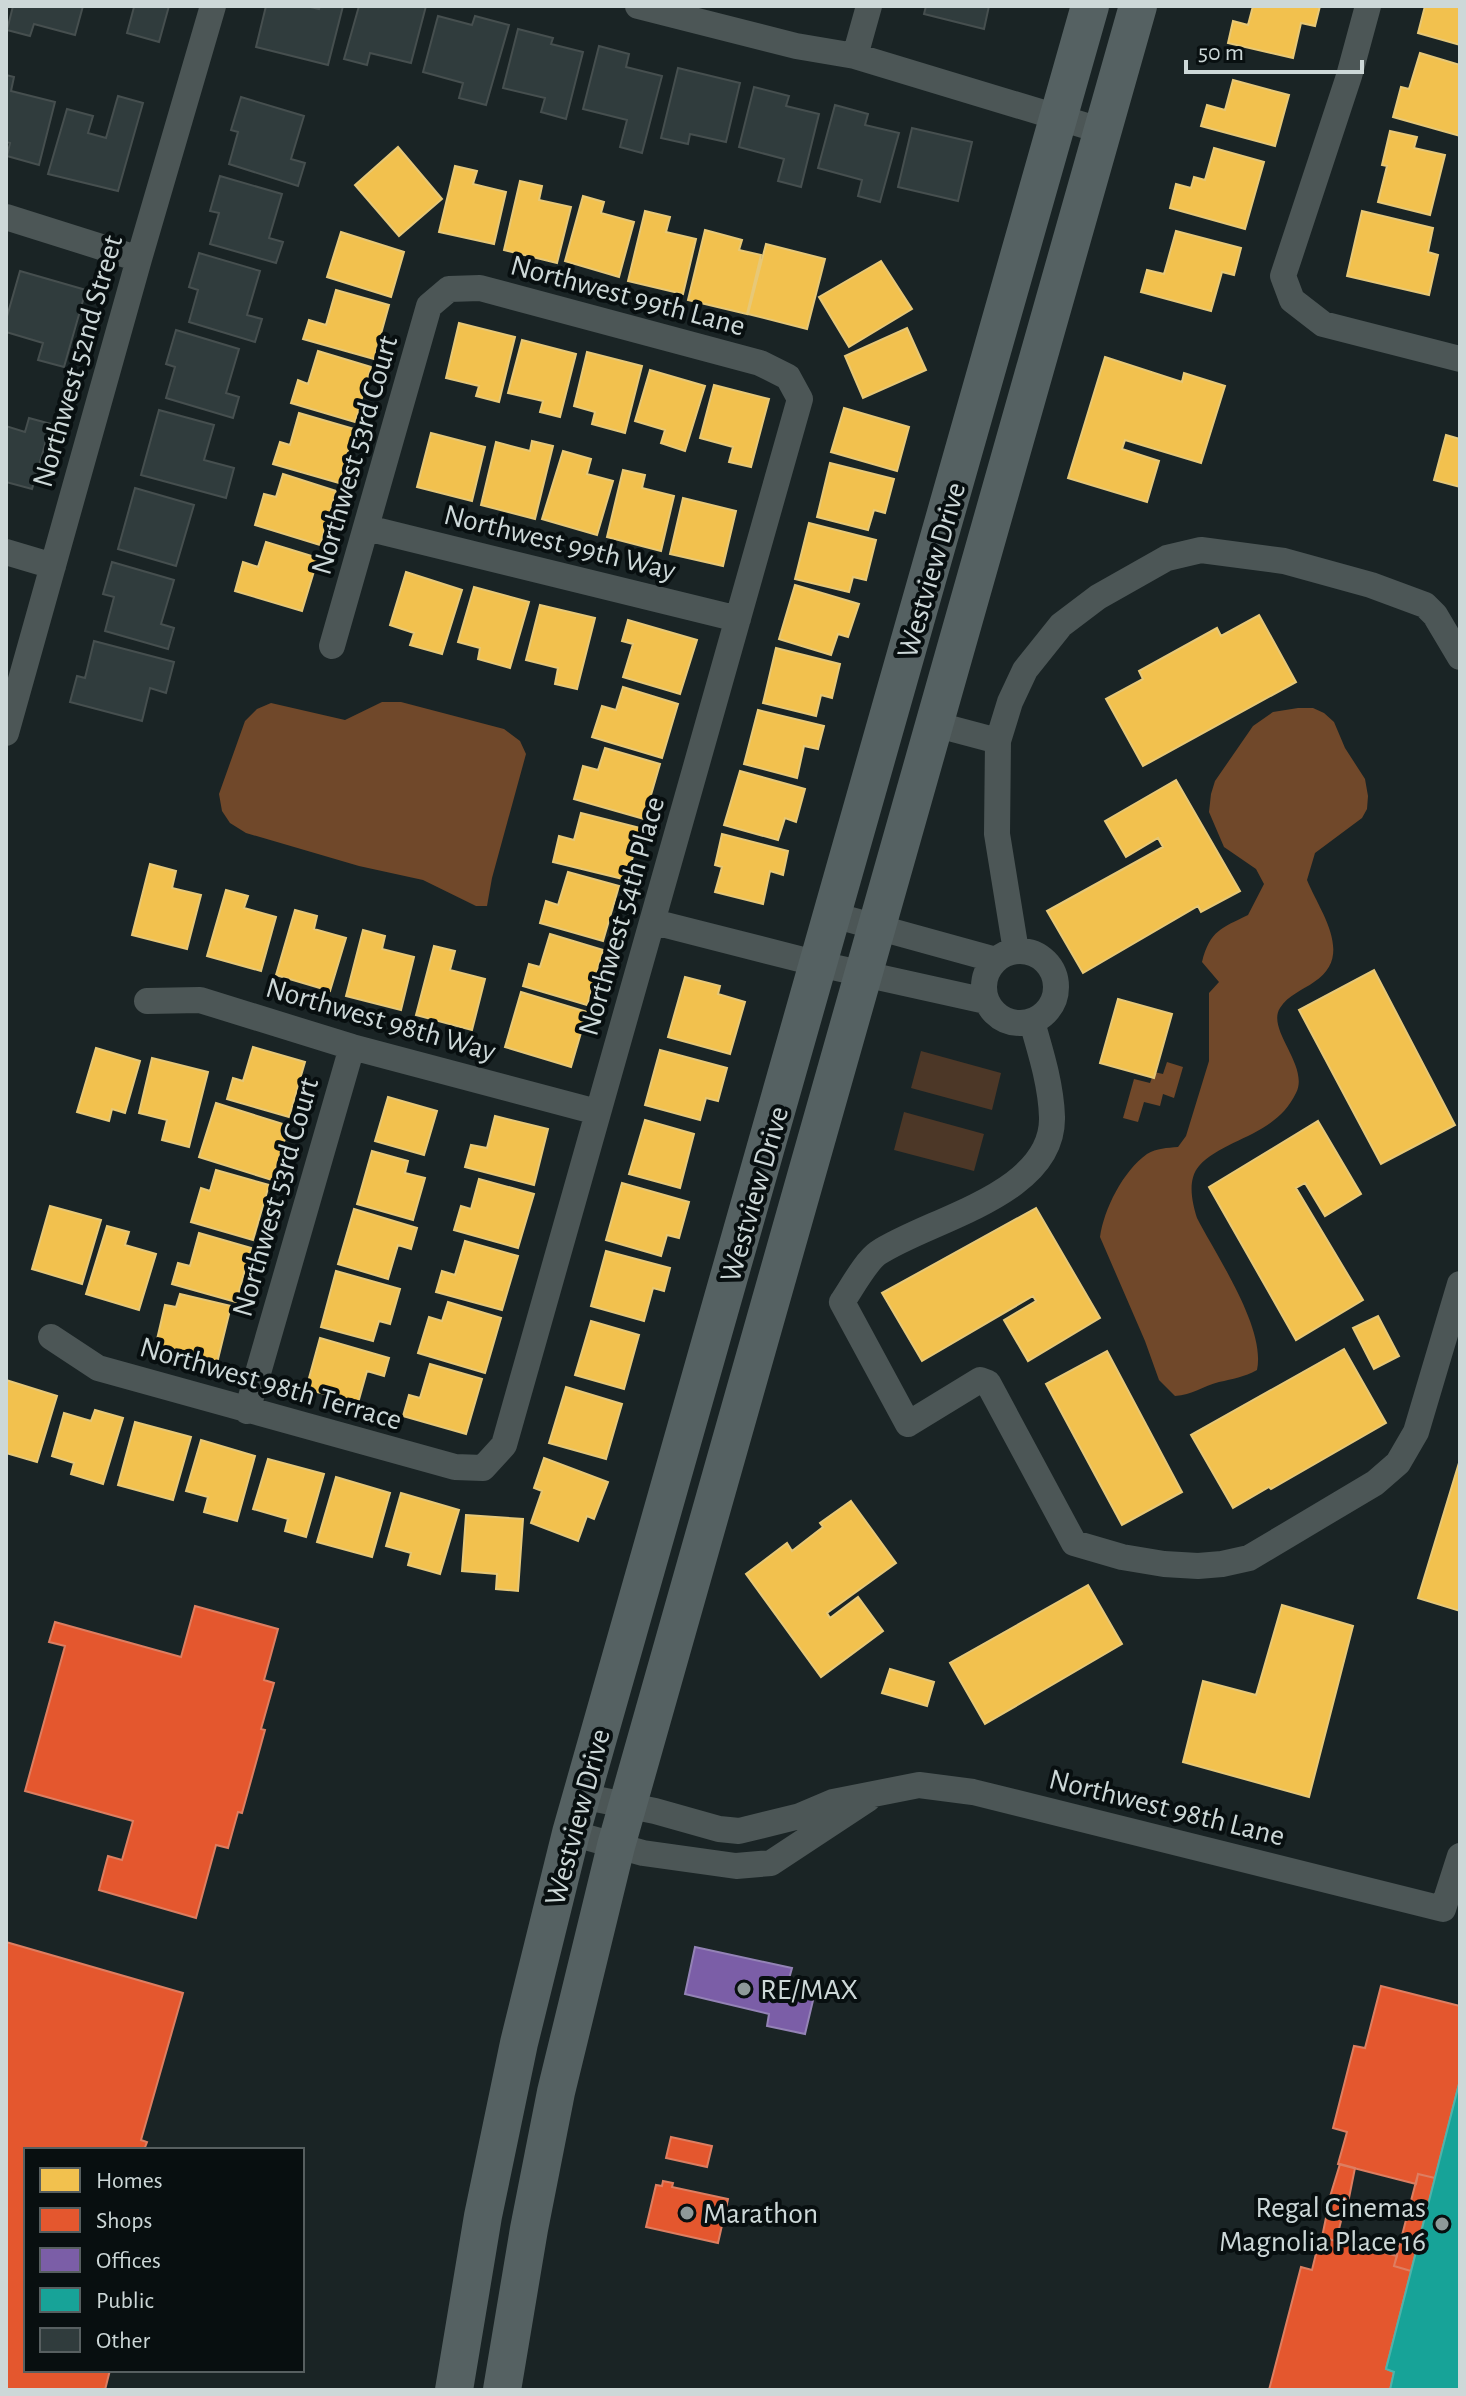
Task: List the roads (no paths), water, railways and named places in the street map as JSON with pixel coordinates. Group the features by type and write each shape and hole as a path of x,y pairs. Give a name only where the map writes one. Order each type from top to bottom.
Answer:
{"street":[{"name":"Northwest 52nd Street","path":"6,733 213,6"},
{"path":"638,6 796,46 855,56 1103,131"},
{"path":"855,56 869,6"},
{"name":"Westview Drive","path":"454,2390 488,2187 519,2043 571,1833 1090,6"},
{"name":"Westview Drive","path":"502,2390 556,2092 616,1846 1138,6"},
{"path":"1368,6 1349,76 1283,276 1292,300 1323,324 1460,359"},
{"path":"6,217 139,259"},
{"name":"Northwest 99th Lane","path":"449,289 480,288 760,363 788,377"},
{"name":"Northwest 53rd Court","path":"332,646 429,306 449,289"},
{"name":"Northwest 54th Place","path":"483,1468 504,1445 597,1112 654,922 800,399 788,377"},
{"name":"Northwest 99th Way","path":"367,528 738,619"},
{"path":"833,915 1006,956 1039,956 1054,974 1055,997 1042,1016 1021,1024 1000,1018 986,1001 985,979 1006,956 997,834 998,741 1010,702 1025,670 1061,625 1098,597 1167,558 1201,550 1284,561 1371,585 1425,605 1435,615 1460,657"},
{"path":"6,552 53,566"},
{"path":"934,724 998,741"},
{"path":"654,922 819,964 986,1001"},
{"name":"Northwest 98th Way","path":"147,1001 200,1000 352,1047 597,1112"},
{"path":"1032,1022 1046,1072 1052,1120 1046,1147 1033,1167 1007,1189 875,1254 842,1302 908,1424 980,1380 988,1383 1074,1543 1122,1557 1164,1564 1222,1564 1249,1558 1375,1483 1398,1463 1416,1432 1460,1284"},
{"name":"Northwest 53rd Court","path":"247,1411 352,1047"},
{"name":"Northwest 98th Terrace","path":"51,1337 98,1368 455,1467 483,1468"},
{"name":"Northwest 98th Lane","path":"581,1796 739,1831 800,1816 833,1802 919,1785 973,1792 1443,1909 1460,1856"},
{"name":"Northwest 98th Lane","path":"571,1833 643,1853 736,1866 771,1863 874,1795"}],"place":[{"name":"RE/MAX","path":"744,1989"},
{"name":"Marathon","path":"687,2213"},
{"name":"Regal Cinemas Magnolia Place 16","path":"1442,2224"}]}
